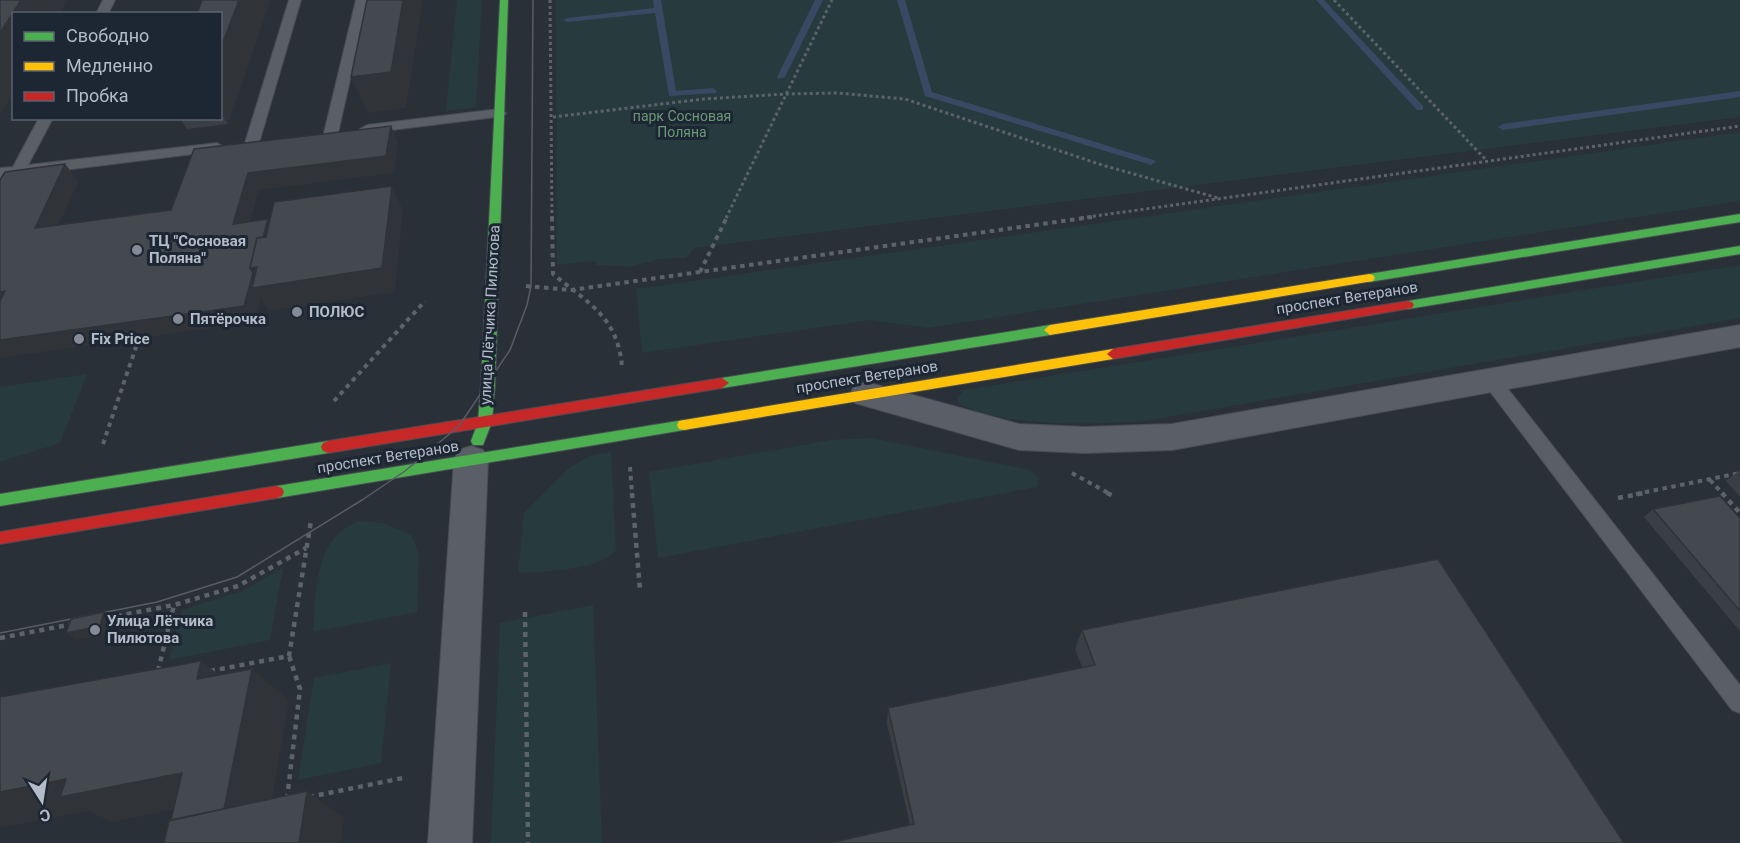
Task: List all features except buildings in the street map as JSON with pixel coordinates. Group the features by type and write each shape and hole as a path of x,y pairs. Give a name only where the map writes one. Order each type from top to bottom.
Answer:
{"main road":[{"name":"улица Лётчика Пилютова","path":"471,460 485,422 504,0"},
{"name":"проспект Ветеранов","path":"0,500 1740,218"},
{"name":"проспект Ветеранов","path":"0,538 1740,250"}],"street":[{"path":"866,394 1019,437 1085,440 1173,436 1740,336"},
{"name":"улица Лётчика Пилютова","path":"450,843 471,460"}],"lane":[{"path":"0,173 257,142 295,0"},
{"path":"362,0 337,133 499,113"},
{"path":"18,171 45,120"},
{"path":"1491,380 1740,702"}],"path":[{"path":"550,0 553,274 607,318 621,355 626,399"},
{"path":"699,272 832,0"},
{"path":"1334,0 1488,161"},
{"path":"553,117 704,99 786,94 837,93 905,99 1102,165 1221,199"},
{"path":"531,286 571,290 1740,126"},
{"path":"334,401 425,301"},
{"path":"103,444 137,344"},
{"path":"626,434 640,590"},
{"path":"1065,469 1113,496"},
{"path":"1587,504 1740,474"},
{"path":"1710,480 1740,513"},
{"path":"286,802 300,689 289,656 313,511"},
{"path":"104,618 174,605 238,586 306,548"},
{"path":"156,681 174,605"},
{"path":"525,612 528,843"},
{"path":"0,638 81,623"},
{"path":"200,673 289,656"},
{"path":"279,804 403,778"}],"green space":[{"path":"457,0 482,0 476,107 446,111"},
{"name":"парк Сосновая Поляна","path":"556,0 1740,0 1740,117 694,248 686,258 660,259 629,267 597,265 594,261 557,265"},
{"path":"1740,132 1740,201 928,328 870,320 642,353 636,289"},
{"path":"1740,265 1740,318 1139,422 1071,424 1003,418 960,405 957,398 964,390"},
{"path":"87,374 60,443 0,462 0,387"},
{"path":"871,438 1031,470 1038,478 1037,487 658,558 649,472 831,440"},
{"path":"611,452 616,551 608,557 584,566 556,571 518,573 524,513 568,469 589,456"},
{"path":"360,521 383,523 411,535 419,553 417,612 313,632 317,583 326,552 333,539"},
{"path":"283,568 270,640 169,660 182,610 242,591"},
{"path":"593,605 602,843 491,843 500,623"},
{"path":"391,663 381,763 298,780 314,678"}],"waterway":[{"path":"657,0 672,94 713,91"},
{"path":"781,77 819,0"},
{"path":"901,0 928,94 1151,162"},
{"path":"1320,0 1420,108"},
{"path":"567,20 658,10"},
{"path":"1503,127 1740,94"}],"tram line":[{"path":"0,633 157,602 237,577 405,471 459,426 510,350 527,305 531,286 533,0"}],"traffic: fast":[{"path":"478,441 485,422 488,384 504,0"},
{"path":"1369,278 1740,218"},
{"path":"1408,305 1740,250"},
{"path":"722,383 1050,330"},
{"path":"277,492 684,425"},
{"path":"0,500 328,447"}],"traffic: slow":[{"path":"1050,330 1369,278"},
{"path":"684,425 1113,354"}],"traffic: jam":[{"path":"1113,354 1408,305"},
{"path":"328,447 722,383"},
{"path":"0,538 277,492"}],"place":[{"name":"ТЦ \"Сосновая Поляна\"","path":"137,250"},
{"name":"ПОЛЮС","path":"297,312"},
{"name":"Пятёрочка","path":"178,319"},
{"name":"Fix Price","path":"79,339"},
{"name":"Улица Лётчика Пилютова","path":"95,630"}]}
